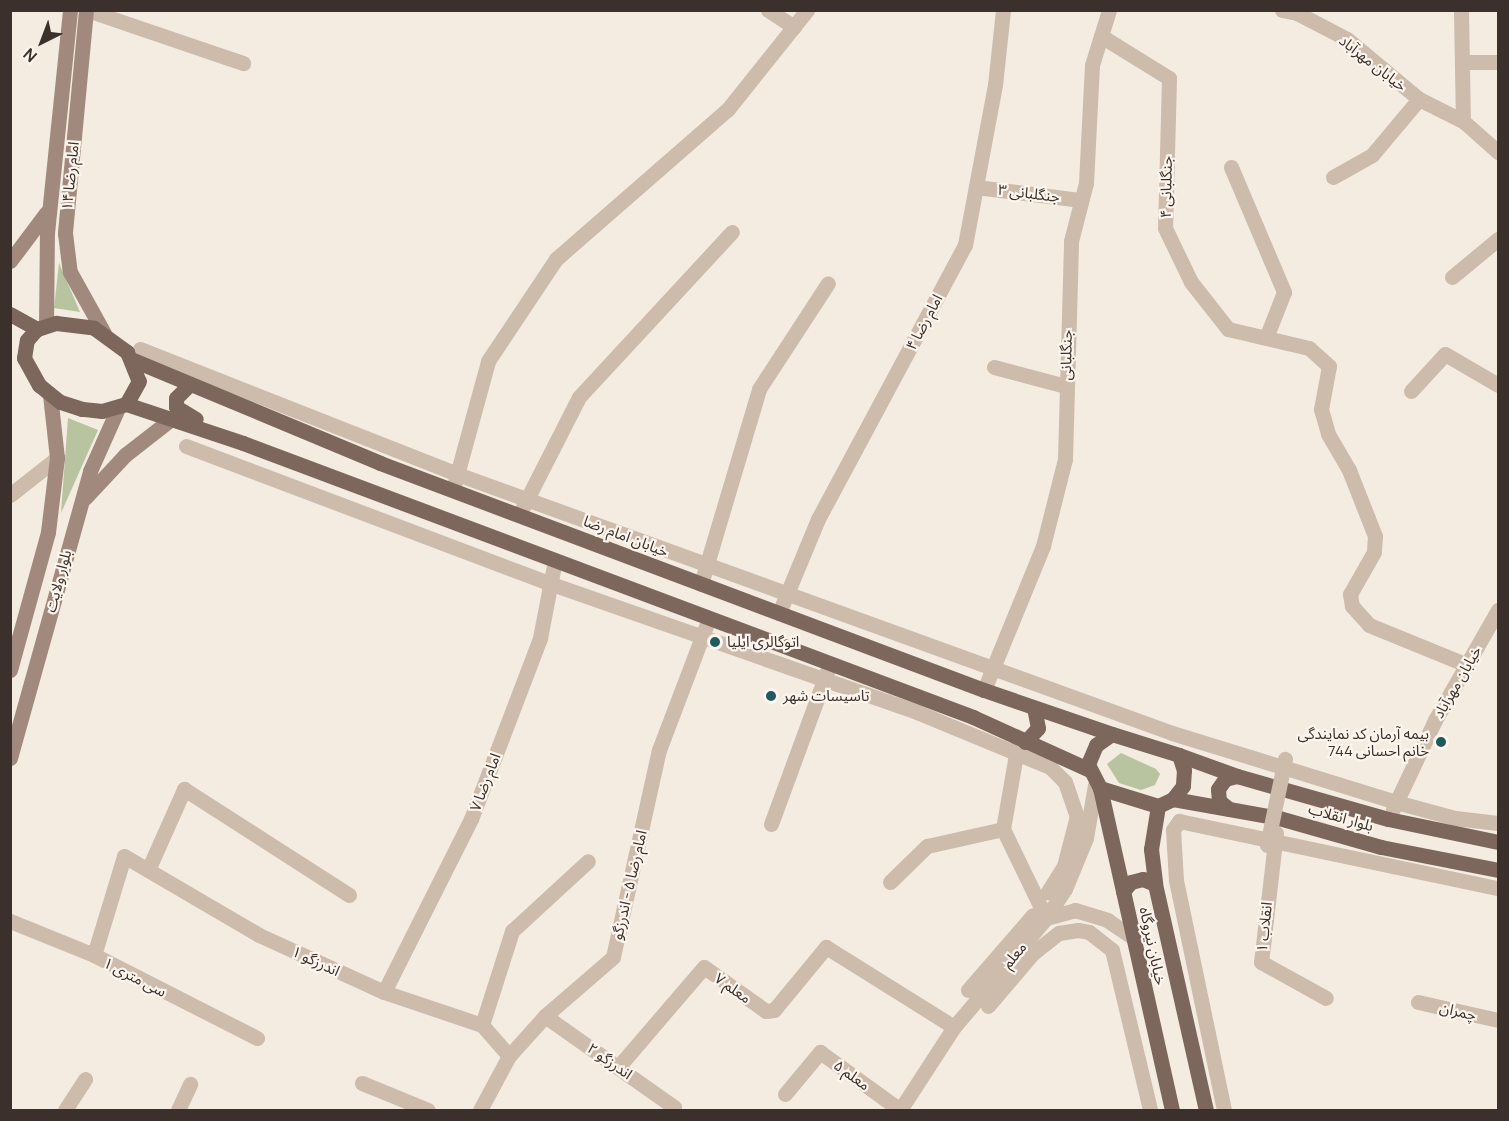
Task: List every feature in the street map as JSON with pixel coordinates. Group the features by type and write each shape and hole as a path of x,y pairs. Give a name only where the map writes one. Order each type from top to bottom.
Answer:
{"main road":[{"name":"امام رضا ۱۴","path":"42,327 49,208 70,10"},
{"name":"امام رضا ۱۴","path":"87,10 64,234 70,272 104,333"},
{"path":"10,261 49,208"},
{"path":"10,314 42,327 75,323 104,333 136,355 139,381 122,406"},
{"path":"32,376 24,351 27,340 42,327"},
{"name":"خیابان امام رضا","path":"136,355 189,385 519,516 984,690 1179,755"},
{"path":"10,363 32,376 50,395 82,409 122,406 171,419 243,443 974,717 1020,745 1095,781 1158,806 1173,799 1184,778 1179,755"},
{"path":"189,385 177,398 181,413 243,443"},
{"name":"بلوار ولایت","path":"10,670 48,532 57,458 50,395"},
{"name":"بلوار ولایت","path":"10,758 79,506 122,406"},
{"path":"79,506 125,455 171,419"},
{"path":"48,532 58,526 69,538"},
{"path":"1020,745 1038,728 1034,708"},
{"path":"1095,781 1092,751 1112,734"},
{"name":"بلوار انقلاب","path":"1179,755 1237,776 1388,819 1498,842"},
{"path":"1228,809 1220,801 1218,789 1225,779 1237,776"},
{"name":"خیابان نیروگاه","path":"1095,781 1123,891 1172,1110"},
{"name":"بلوار انقلاب","path":"1173,799 1278,818 1382,847 1498,870"},
{"name":"خیابان نیروگاه","path":"1158,806 1151,844 1155,884 1206,1110"},
{"path":"1123,891 1131,882 1143,879 1155,884"}],"street":[{"path":"87,10 243,63"},
{"path":"768,10 794,27"},
{"path":"452,490 488,361 556,259 728,109 807,10"},
{"name":"امام رضا ۴","path":"779,613 818,519 965,245 995,84 1003,10"},
{"name":"جنگلبانی","path":"984,690 1043,546 1065,459 1071,241 1086,183 1092,65 1110,10"},
{"name":"خیابان مهرآباد","path":"1282,10 1297,13 1347,39 1419,99 1463,121 1498,152"},
{"path":"1461,10 1463,121"},
{"name":"جنگلبانی ۴","path":"1101,36 1169,78 1165,228 1191,282 1228,329 1309,348 1323,357 1329,366 1321,409 1328,434 1349,470 1376,536 1374,552 1350,594 1352,606 1369,625 1467,665"},
{"path":"1462,62 1498,62"},
{"path":"1333,177 1372,155 1419,99"},
{"path":"1231,167 1284,292 1266,338"},
{"name":"جنگلبانی ۳","path":"976,187 1081,200"},
{"path":"519,516 579,397 732,232"},
{"path":"1452,277 1498,239"},
{"path":"701,584 759,389 828,283"},
{"path":"1412,391 1445,354 1498,385"},
{"path":"136,355 527,500 1172,733 1396,802 1455,818 1498,823"},
{"path":"994,367 1066,386"},
{"path":"186,446 550,584 1020,745 1050,767 1065,782 1076,807 1069,850 1048,892"},
{"path":"10,495 57,458"},
{"name":"امام رضا ۷","path":"384,992 471,819 540,638 555,560"},
{"name":"خیابان مهرآباد","path":"1388,819 1435,720 1498,610"},
{"name":"امام رضا ۵ - اندرزگو","path":"480,1110 509,1056 545,1016 613,957 660,750 709,617"},
{"path":"771,824 830,664"},
{"path":"1020,745 1003,829 1039,916"},
{"path":"1271,843 1285,759"},
{"name":"معلم","path":"900,1110 954,1027 1075,870 1095,781"},
{"path":"148,870 184,789 349,895"},
{"name":"انقلاب ۱","path":"1278,818 1271,843 1260,963 1326,998"},
{"path":"1224,1110 1176,880 1173,830 1184,819 1271,843 1498,888"},
{"path":"890,882 927,846 1003,829"},
{"name":"اندرزگو ۱","path":"94,955 124,855 259,934 384,992 482,1025"},
{"path":"509,1056 482,1025 512,931 588,861"},
{"path":"968,990 1039,916 1075,910 1107,920 1132,938"},
{"name":"سی متری ۱","path":"10,921 94,955 257,1038"},
{"path":"988,1006 1033,953 1059,933 1078,930 1089,932 1112,950 1150,1110"},
{"name":"معلم ۷","path":"619,1066 704,967 766,1011 774,1010 825,947 954,1027"},
{"name":"چمران","path":"1418,1002 1498,1020"},
{"name":"اندرزگو ۲","path":"545,1016 674,1107"},
{"name":"معلم ۵","path":"785,1094 820,1052 900,1110"},
{"path":"65,1110 85,1079"},
{"path":"362,1083 428,1110"},
{"path":"178,1110 190,1084"}],"green space":[{"path":"59,263 80,312 54,308"},
{"path":"68,418 98,430 61,513"},
{"path":"1121,753 1156,769 1160,774 1155,785 1141,790 1119,783 1107,764"}],"place":[{"name":"اتوگالری ایلیا","path":"715,642"},
{"name":"تاسیسات شهر","path":"771,696"},
{"name":"بیمه آرمان کد نمایندگی 744 خانم احسانی","path":"1441,742"}]}
